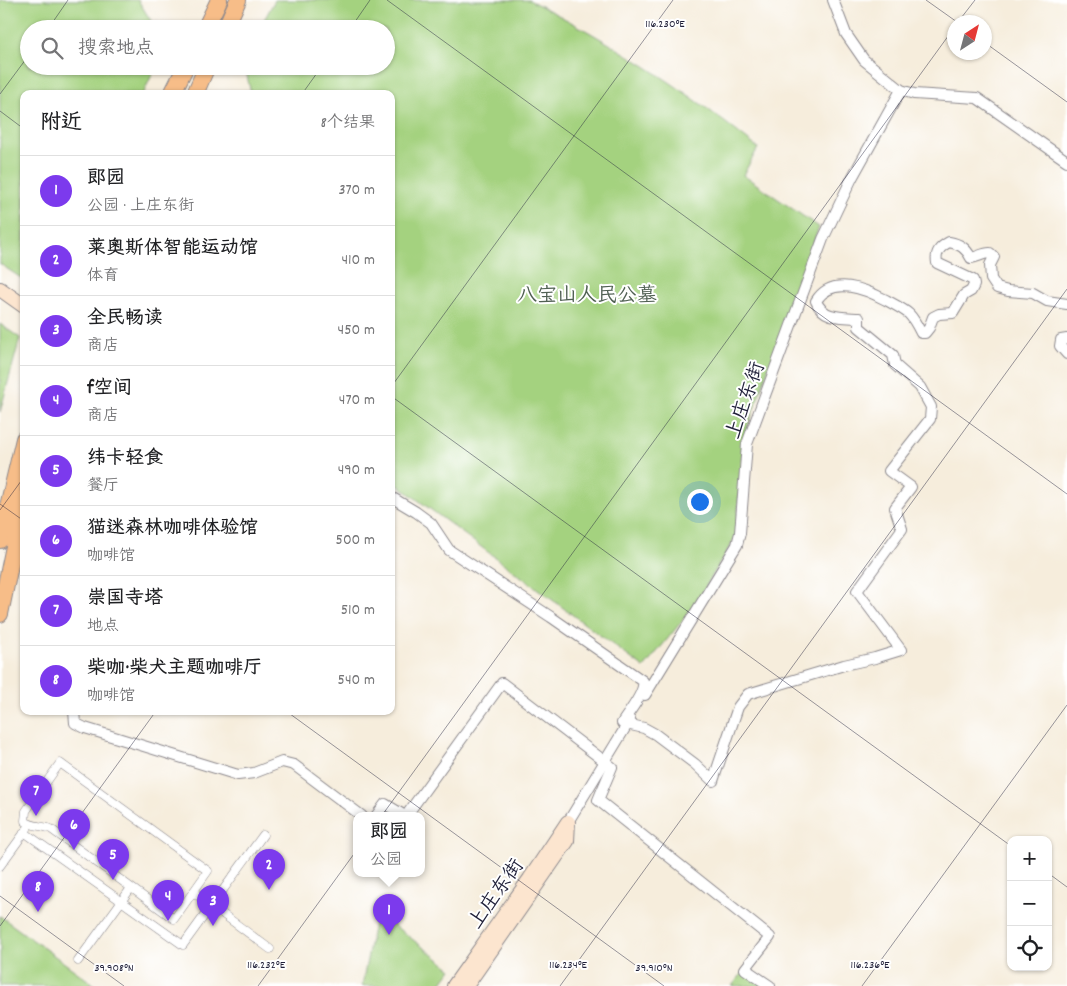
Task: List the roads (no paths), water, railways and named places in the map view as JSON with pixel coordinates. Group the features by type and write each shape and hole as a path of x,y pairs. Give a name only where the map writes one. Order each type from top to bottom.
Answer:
{"main road":[{"path":"208,20 218,0"},
{"path":"229,20 238,0"},
{"path":"174,90 182,75"},
{"path":"197,90 203,75"},
{"path":"0,289 20,303"},
{"path":"0,540 20,456"},
{"path":"0,614 20,517"},
{"name":"上庄东街","path":"454,986 568,822"},
{"name":"上庄东街","path":"466,986 567,841 568,822"}],"street":[{"path":"833,0 846,34 864,60 901,90 914,94 977,98 1067,161"},
{"name":"上庄东街","path":"568,822 737,545 740,533 747,444 823,239 852,178 901,90"},
{"path":"395,499 431,523 449,550 551,617 643,681 642,693 622,723 644,728 655,734 695,764 713,781 738,707 748,694 901,650 857,591 902,529 895,508 911,487 889,471 930,419 931,407 920,387 894,365 893,355 858,327 859,318 835,318 825,313 818,307 816,301 819,296 840,286 854,286 900,307 910,315 922,333 925,333 933,318 939,314 953,313 964,295 971,291 974,286 973,280 937,263 936,256 938,251 949,242 957,243 966,249 971,258 990,253 994,257 990,265 991,279 997,288 1033,293 1047,301 1067,304"},
{"path":"1067,339 1061,340 1060,346 1067,354"},
{"path":"408,812 502,683 612,766 598,800 770,937 745,969 770,986"},
{"path":"74,715 75,723 85,728 238,775 254,774 282,762 294,765 357,812"},
{"path":"0,866 27,828 43,826 51,829 174,919 208,871 60,763 26,811 25,822 27,828 121,901 183,945 263,835"},
{"path":"379,812 385,804 398,812"},
{"path":"78,961 131,888"},
{"path":"193,892 270,949"}],"place":[{"name":"崇国寺塔","path":"36,816"},
{"name":"猫迷森林咖啡体验馆","path":"74,850"},
{"name":"纬卡轻食","path":"113,880"},
{"name":"莱奥斯体智能运动馆","path":"269,890"},
{"name":"柴咖·柴犬主题咖啡厅","path":"38,912"},
{"name":"f空间","path":"168,921"},
{"name":"全民畅读","path":"213,926"},
{"name":"郎园","path":"389,935"}],"park label":[{"name":"八宝山人民公墓","path":"587,294"}]}
